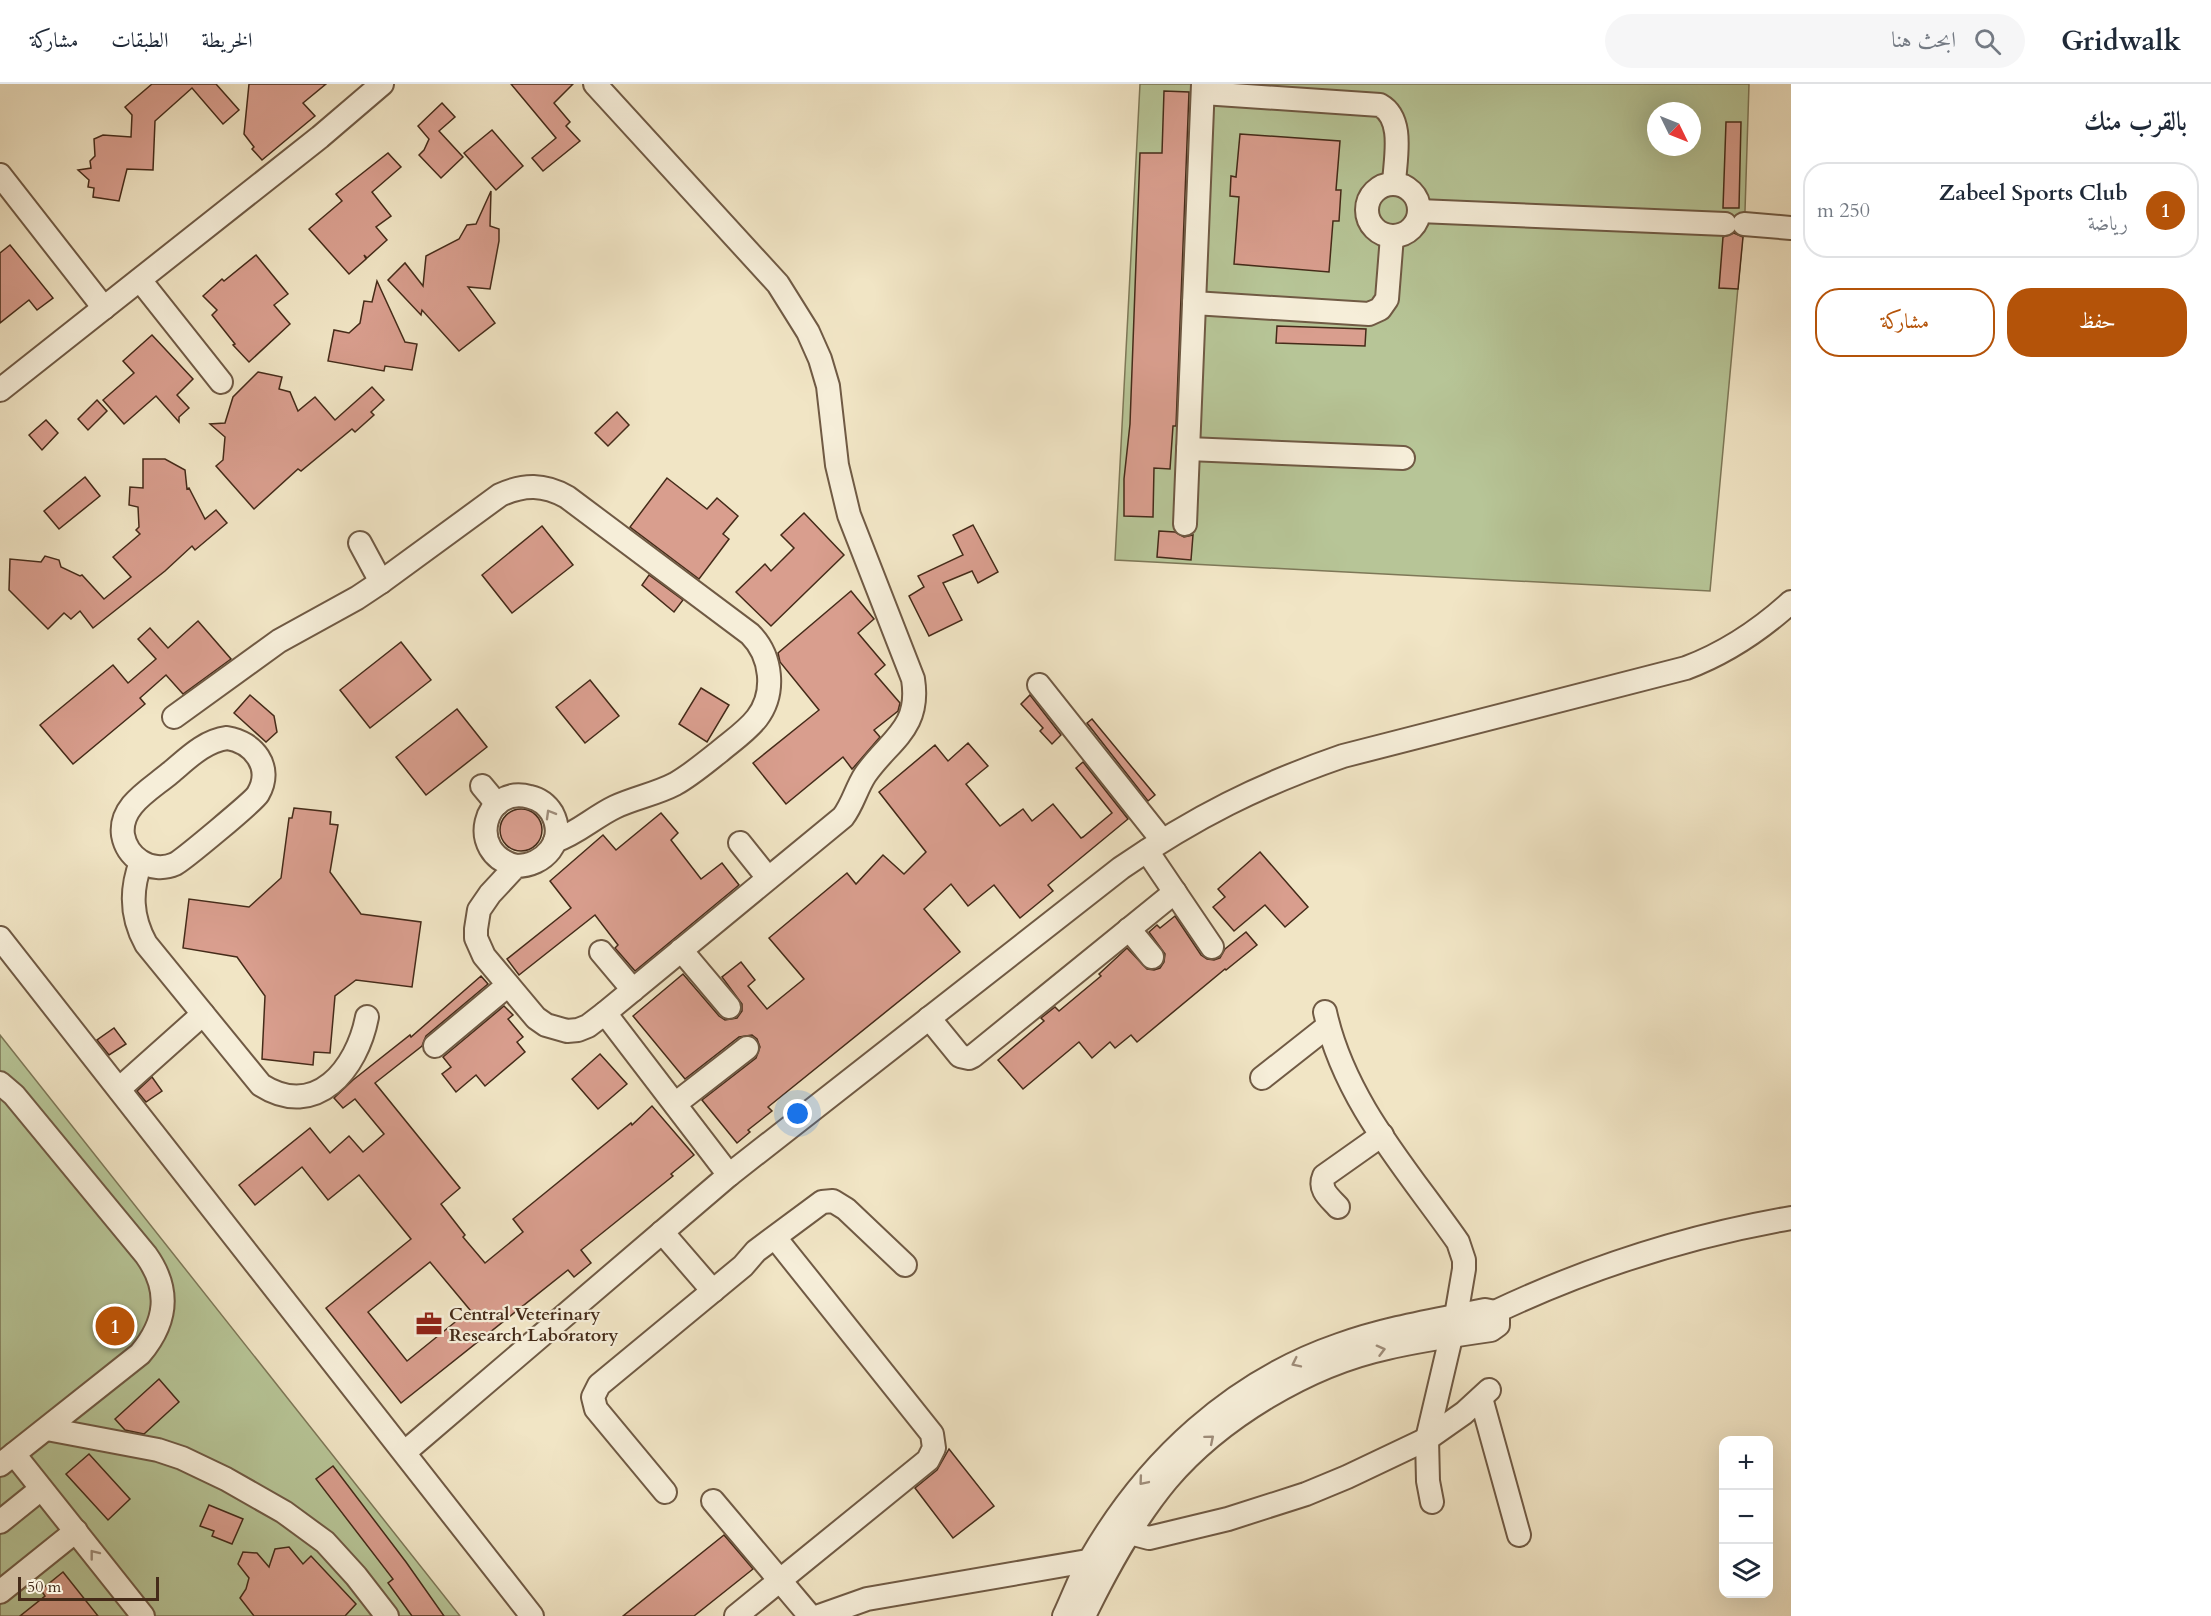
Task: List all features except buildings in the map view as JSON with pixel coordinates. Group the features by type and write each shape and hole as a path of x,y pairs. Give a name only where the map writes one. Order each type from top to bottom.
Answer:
{"street":[{"path":"0,390 311,144 382,84"},
{"path":"516,866 479,910 476,938 484,956 536,1018 556,1029 578,1030 588,1026 843,817 865,776 908,724 914,702 913,679 849,515 837,465 828,386 820,359 808,332 778,284 595,84"},
{"path":"1185,524 1203,88 1380,105 1391,114 1396,127 1394,184"},
{"path":"0,175 104,308"},
{"path":"1394,184 1402,186 1415,196 1419,211 1417,219 1407,231 1392,236 1377,230 1372,224 1368,209 1373,194 1379,189 1394,184"},
{"path":"1419,211 1791,228"},
{"path":"1194,303 1369,314 1380,309 1387,298 1392,236"},
{"path":"140,280 221,382"},
{"path":"1188,449 1402,458"},
{"path":"174,717 279,641 357,598 381,582 500,495 522,487 545,487 567,497 750,634 758,642 768,666 768,692 758,716 750,726 693,773 674,784 623,803 600,815 579,831 555,841"},
{"path":"360,543 381,582"},
{"path":"405,1452 729,1175 1121,868 1154,845 1205,814 1250,792 1296,772 1343,756 1686,669 1731,648 1751,635 1791,602"},
{"path":"1039,685 1154,845 1174,892 1212,947"},
{"path":"216,739 236,739 253,750 263,767 261,787 257,796 177,863 159,867 141,862 127,849 124,840 123,821 132,804 207,743 216,739"},
{"path":"482,786 497,804"},
{"path":"515,795 535,798 544,803 555,820 555,841 544,858 526,866 506,864 497,858 486,842 486,822 497,804 515,795"},
{"path":"740,843 768,878"},
{"path":"141,862 132,898 138,928 146,944 261,1085 282,1096 295,1097 318,1092 341,1075 359,1048 367,1017"},
{"path":"929,1018 960,1056 969,1058 1174,892"},
{"path":"1129,929 1152,957"},
{"path":"0,938 532,1616"},
{"path":"681,950 729,1006"},
{"path":"601,952 633,990"},
{"path":"435,1046 508,985"},
{"path":"114,1083 199,1009"},
{"path":"605,1013 729,1175"},
{"path":"1262,1078 1327,1019 1349,1083 1462,1251 1464,1269 1427,1439 1428,1481 1432,1502"},
{"path":"675,1104 747,1048"},
{"path":"0,1083 14,1095 146,1255 161,1282 162,1313 158,1328 140,1354 7,1460 41,1489 143,1616"},
{"path":"1338,1207 1322,1189 1324,1176 1382,1135"},
{"path":"665,1492 596,1409 594,1397 599,1385 743,1266 756,1251 822,1202 832,1201 846,1209 905,1265"},
{"path":"743,1266 762,1260 826,1210 846,1209"},
{"path":"1064,1616 1090,1560 1125,1505 1158,1464 1211,1415 1240,1395 1303,1359 1372,1334 1453,1326 1495,1328 1499,1320 1495,1311 1576,1275 1704,1235 1791,1218"},
{"path":"662,1232 713,1291"},
{"path":"736,1616 928,1460 932,1455 934,1441 932,1434 781,1245"},
{"path":"1084,1616 1115,1556 1168,1480 1191,1456 1241,1415 1269,1397 1317,1372 1453,1326"},
{"path":"1130,1533 1142,1537 1155,1537 1264,1508 1347,1477 1427,1439 1464,1413 1485,1394 1518,1535"},
{"path":"47,1429 158,1450 182,1458 226,1479 284,1512 325,1542 351,1569 387,1616"},
{"path":"0,1522 41,1489"},
{"path":"713,1501 810,1616"},
{"path":"0,1592 76,1531"},
{"path":"819,1616 867,1599 1115,1556"}],"green space":[{"path":"1140,84 1749,84 1745,211 1710,591 1115,560"},
{"path":"0,1035 460,1616 0,1616"}],"place":[{"name":"Central Veterinary Research Laboratory","path":"429,1324"},
{"name":"Zabeel Sports Club","path":"115,1326"}]}
